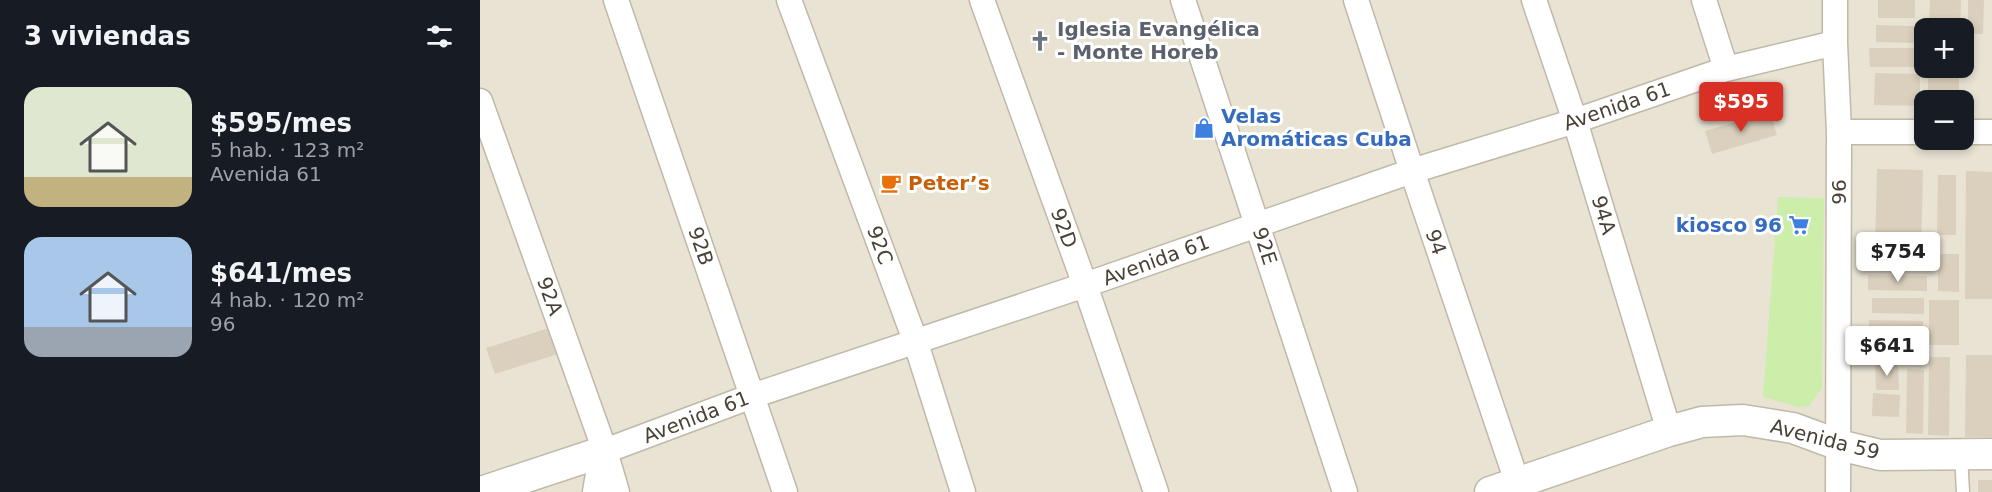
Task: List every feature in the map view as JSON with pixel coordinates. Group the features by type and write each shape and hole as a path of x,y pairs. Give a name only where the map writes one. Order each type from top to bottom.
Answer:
{"street":[{"name":"92B","path":"616,0 785,492"},
{"name":"92C","path":"789,0 915,340 963,492"},
{"name":"92D","path":"982,0 1085,285 1156,492"},
{"name":"92E","path":"1183,0 1345,492"},
{"name":"94","path":"1356,0 1412,171 1504,487"},
{"name":"94A","path":"1534,0 1575,121 1669,431"},
{"path":"1704,0 1726,69"},
{"name":"96","path":"1835,0 1839,132 1838,492"},
{"name":"Avenida 61","path":"481,492 605,451 752,396 1085,285 1412,171 1575,121 1726,69 1835,43"},
{"name":"92A","path":"480,101 605,451 617,492"},
{"path":"1839,132 1914,132"},
{"path":"1974,132 1992,132"},
{"name":"Avenida 59","path":"1504,487 1702,422 1743,420 1793,428 1839,445 1880,455 1992,454"},
{"path":"598,492 605,451"}],"lane":[{"path":"1961,454 1963,492"}],"shaded area":[{"path":"480,0 1992,0 1992,492 480,492"}],"green space":[{"path":"1778,197 1824,198 1822,388 1809,406 1798,407 1763,397"}],"building":[{"path":"1878,0 1915,0 1915,18 1878,18"},
{"path":"1930,0 1961,0 1960,18 1929,18"},
{"path":"1968,0 1984,0 1983,34 1974,34 1974,18 1968,18"},
{"path":"1876,25 1914,26 1914,43 1876,42"},
{"path":"1869,48 1914,48 1914,67 1870,67"},
{"path":"1875,73 1914,74 1914,78 1920,78 1920,90 1914,90 1914,106 1874,105"},
{"path":"1928,78 1959,78 1959,90 1928,90"},
{"path":"1770,112 1777,135 1712,154 1705,131"},
{"path":"1877,169 1923,170 1921,252 1875,250"},
{"path":"1966,171 1992,172 1992,299 1965,299"},
{"path":"1938,175 1956,175 1956,235 1937,235"},
{"path":"1938,254 1959,254 1959,292 1938,291"},
{"path":"1872,256 1927,257 1927,270 1871,269"},
{"path":"1868,275 1927,276 1927,291 1868,290"},
{"path":"1872,298 1924,298 1924,314 1872,313"},
{"path":"1929,300 1959,300 1959,345 1929,345"},
{"path":"1869,320 1923,321 1923,337 1869,336"},
{"path":"549,328 558,354 495,374 486,348"},
{"path":"1871,339 1920,340 1920,356 1871,355"},
{"path":"1966,355 1992,355 1992,437 1965,437"},
{"path":"1929,357 1950,357 1949,436 1928,435"},
{"path":"1898,364 1899,390 1876,390 1875,365"},
{"path":"1907,369 1924,370 1923,434 1906,433"},
{"path":"1873,393 1900,395 1899,417 1872,416"},
{"path":"1978,480 1992,480 1992,492 1978,492"}],"place":[{"name":"Iglesia Evangélica - Monte Horeb","path":"1040,41"},
{"name":"Velas Aromáticas Cuba","path":"1204,128"},
{"name":"Peter’s","path":"891,183"},
{"name":"kiosco 96","path":"1799,225"}]}
